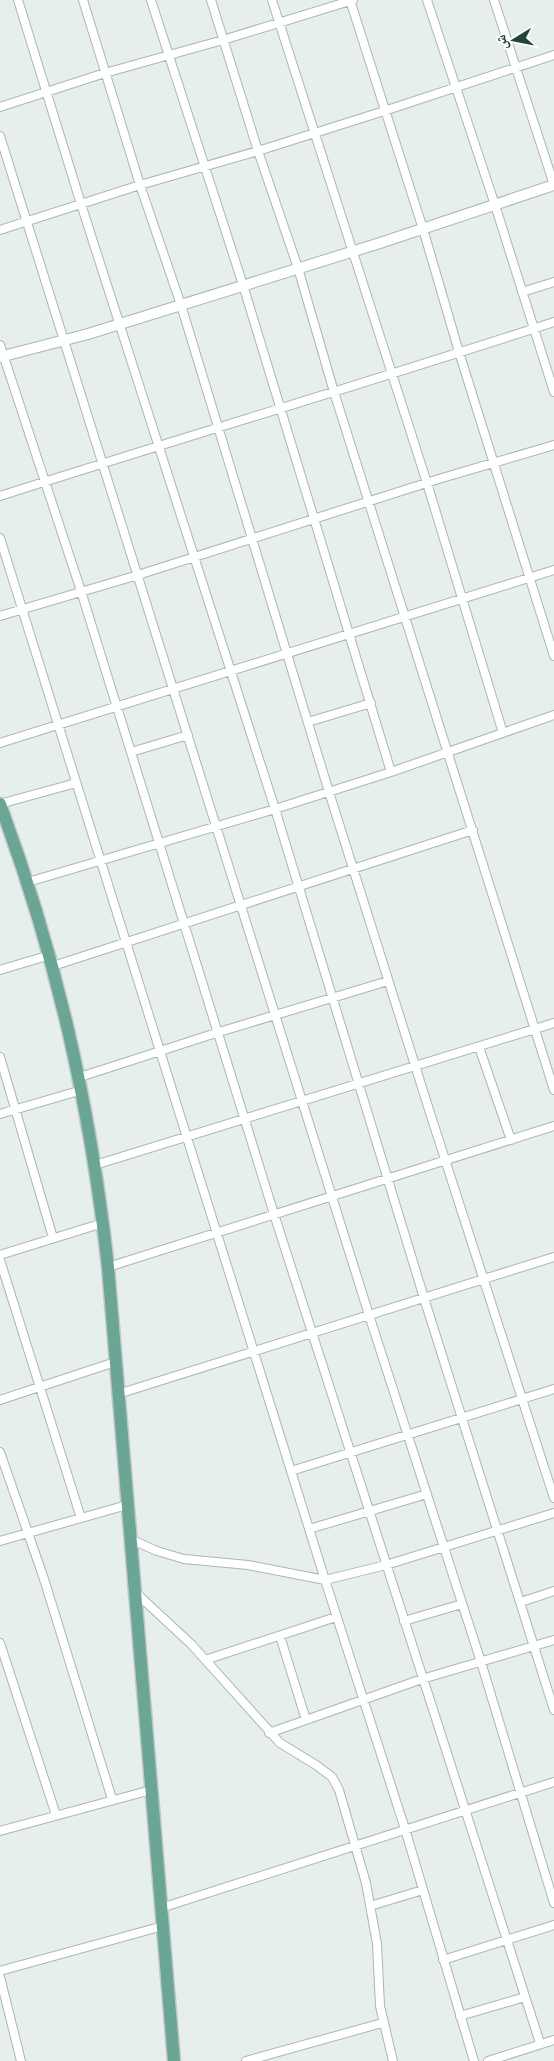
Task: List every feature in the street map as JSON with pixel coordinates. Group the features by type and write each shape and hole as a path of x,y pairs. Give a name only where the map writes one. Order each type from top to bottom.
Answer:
{"main road":[{"path":"0,804 28,882 51,960 80,1077 96,1165 108,1267 174,2061"}],"street":[{"path":"18,0 119,324 275,809 358,1085 554,1710"},
{"path":"83,0 140,184 181,305 353,870 554,1498"},
{"path":"151,0 281,407 391,772"},
{"path":"211,0 258,151 298,268 334,392 407,617 554,1090"},
{"path":"272,0 427,483 503,733"},
{"path":"0,107 105,73 223,40 351,0 423,229 528,578 554,656"},
{"path":"427,0 495,205 554,392"},
{"path":"2,357 65,341 181,305 423,229 554,185 494,0"},
{"path":"0,230 140,184 258,151 385,111 554,55"},
{"path":"0,136 369,1315 481,1662 554,1903"},
{"path":"522,292 554,282"},
{"path":"0,496 554,322"},
{"path":"0,345 2,357 46,482 81,591 274,1214 540,2043"},
{"path":"0,616 138,575 494,462 554,445"},
{"path":"0,538 336,1617 405,1829 474,2061"},
{"path":"0,743 463,600 554,570"},
{"path":"308,722 371,703"},
{"path":"28,882 329,792 554,715"},
{"path":"131,752 188,735"},
{"path":"0,804 76,782"},
{"path":"0,970 125,943 473,830"},
{"path":"80,1077 276,1014 388,981"},
{"path":"96,1165 554,1023"},
{"path":"479,1047 511,1140"},
{"path":"0,1057 53,1238"},
{"path":"0,1114 82,1090"},
{"path":"108,1267 554,1126"},
{"path":"0,1255 103,1223"},
{"path":"118,1394 554,1257"},
{"path":"0,1260 81,1518"},
{"path":"0,1400 116,1362"},
{"path":"291,1471 462,1419 554,1388"},
{"path":"0,1452 28,1533 112,1799"},
{"path":"309,1528 426,1494"},
{"path":"0,1541 128,1505"},
{"path":"130,1539 157,1551 184,1559 248,1565 325,1580 386,1566 554,1513"},
{"path":"521,1602 554,1591"},
{"path":"135,1592 191,1644 269,1733 280,1743 316,1764 332,1777 339,1790 366,1883 377,1944 382,2023 393,2061"},
{"path":"404,1621 462,1604"},
{"path":"205,1660 336,1617"},
{"path":"280,1636 306,1720"},
{"path":"269,1733 422,1679 554,1640"},
{"path":"0,1643 56,1814"},
{"path":"161,1908 554,1782"},
{"path":"0,1831 56,1814 150,1790"},
{"path":"370,1906 423,1890"},
{"path":"443,1960 554,1924"},
{"path":"0,1971 163,1926"},
{"path":"0,1978 21,2061"},
{"path":"460,2016 525,1997"},
{"path":"246,2061 382,2023"},
{"path":"488,2061 554,2040"}]}
